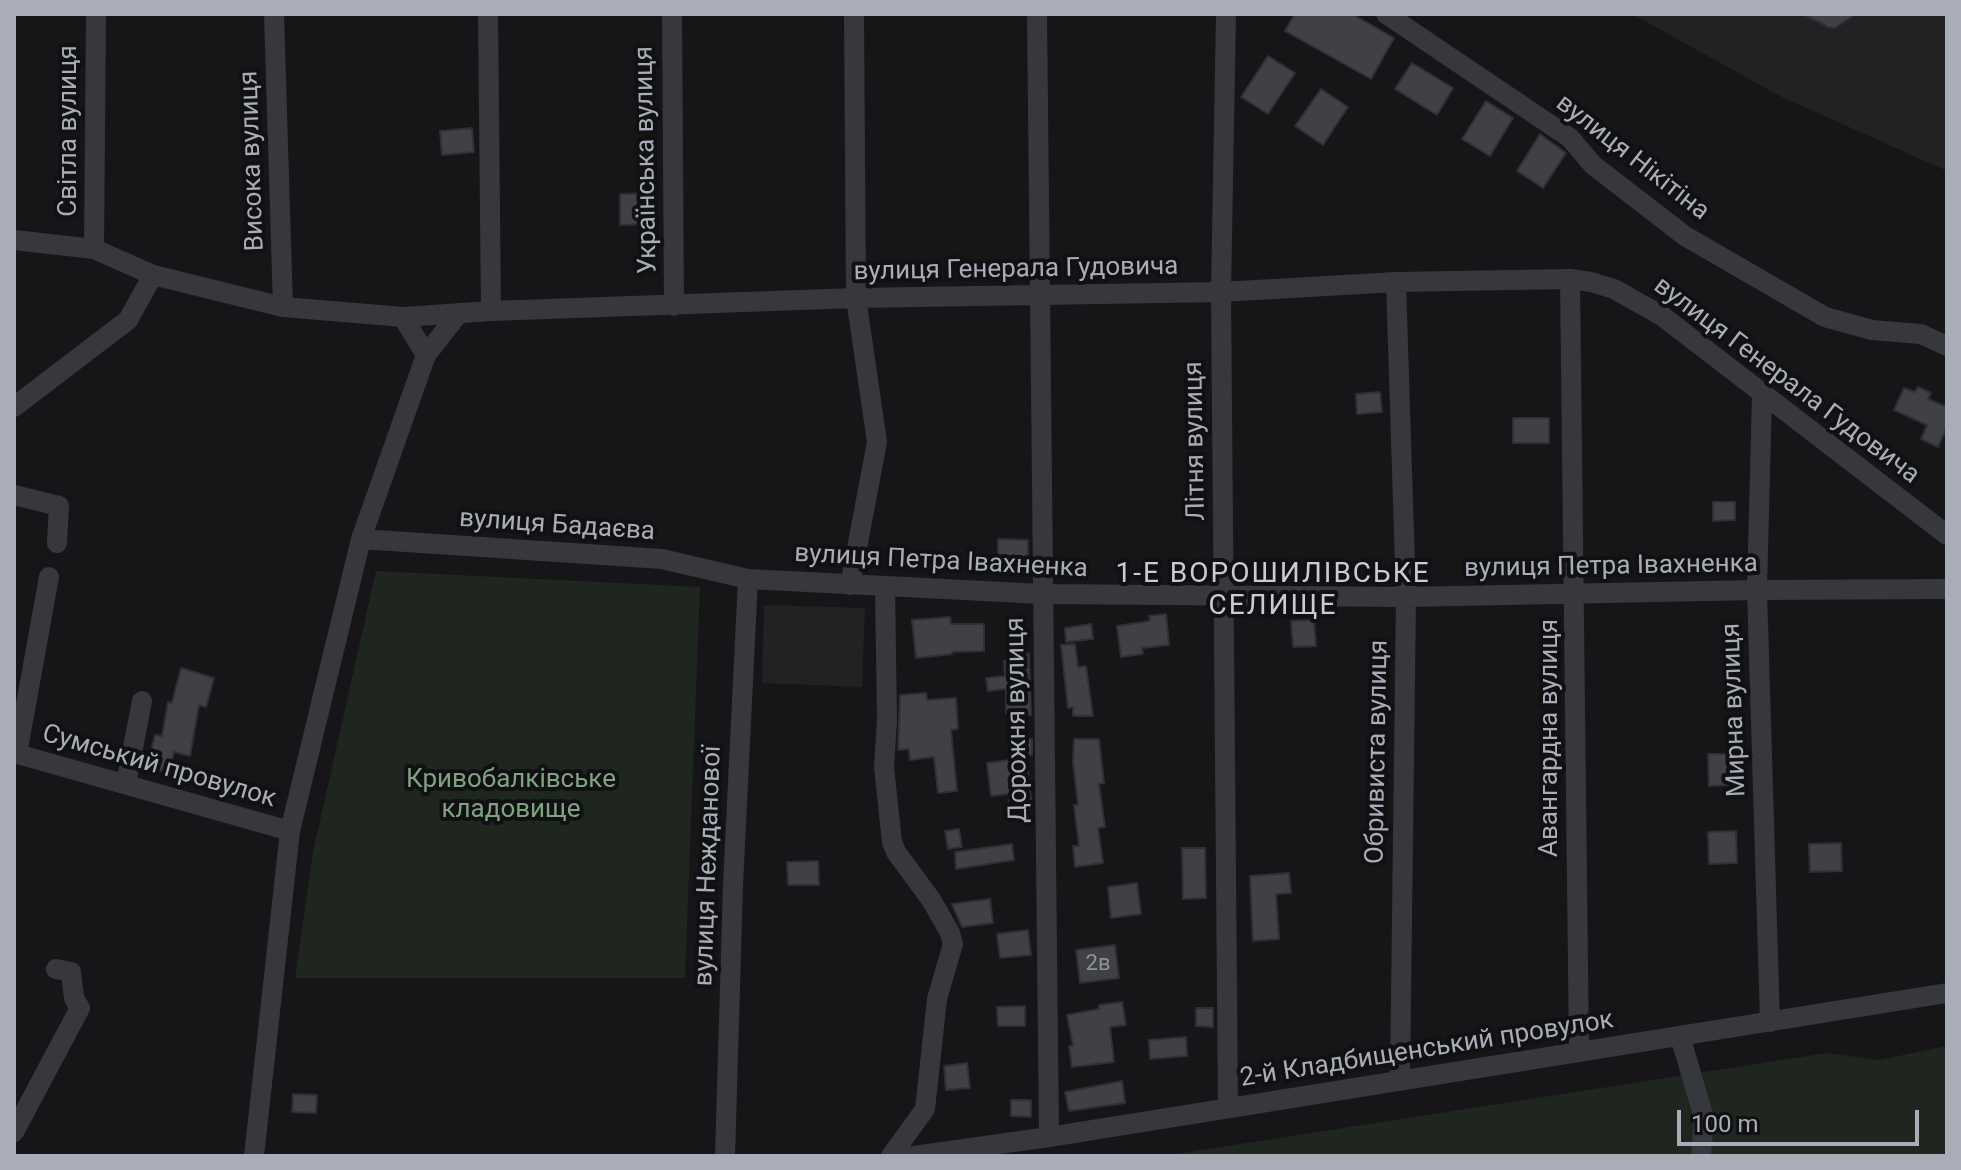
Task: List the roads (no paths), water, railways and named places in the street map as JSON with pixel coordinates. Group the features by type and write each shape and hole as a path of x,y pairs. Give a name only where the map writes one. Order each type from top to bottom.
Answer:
{"street":[{"name":"Світла вулиця","path":"94,249 96,14"},
{"name":"Висока вулиця","path":"274,14 283,307"},
{"path":"488,14 491,311"},
{"name":"Українська вулиця","path":"672,14 674,306"},
{"path":"850,585 877,442 856,298 854,14"},
{"name":"Дорожня вулиця","path":"1037,14 1049,1137"},
{"name":"Літня вулиця","path":"1226,14 1221,292 1228,1108"},
{"name":"вулиця Нікітіна","path":"1386,14 1570,138 1593,165 1685,236 1825,317 1872,330 1921,334 1947,346"},
{"name":"вулиця Генерала Гудовича","path":"14,240 94,249 153,275 283,307 403,317 856,298 1221,292 1396,282 1570,279 1614,289 1662,316 1947,535"},
{"path":"14,407 128,320 153,275"},
{"name":"Авангардна вулиця","path":"1570,279 1579,1052"},
{"name":"Обривиста вулиця","path":"1396,282 1406,597 1400,1079"},
{"path":"254,1156 290,831 361,539 426,355 459,313"},
{"path":"403,317 426,355"},
{"name":"Мирна вулиця","path":"1762,395 1757,590 1770,1022"},
{"path":"14,495 59,506 57,543"},
{"name":"вулиця Бадаєва","path":"361,539 662,559 748,579"},
{"path":"16,753 49,577"},
{"name":"вулиця Петра Івахненка","path":"748,579 1042,594 1224,596 1406,597 1947,589"},
{"name":"вулиця Нежданової","path":"725,1156 733,885 748,579"},
{"path":"885,587 887,720 884,767 892,842 932,901 953,944 937,999 925,1109 891,1156"},
{"path":"126,784 142,701"},
{"name":"Сумський провулок","path":"16,753 290,831"},
{"path":"14,1132 80,1008 74,998 71,972 56,969"},
{"name":"2-й Кладбищенський провулок","path":"924,1155 1947,993"},
{"path":"1680,1036 1704,1118 1701,1156"},
{"path":"911,1128 924,1155"}],"district":[{"name":"1-Е ВОРОШИЛІВСЬКЕ СЕЛИЩЕ","path":"1273,591"}],"park label":[{"name":"Кривобалківське кладовище","path":"511,795"}]}
